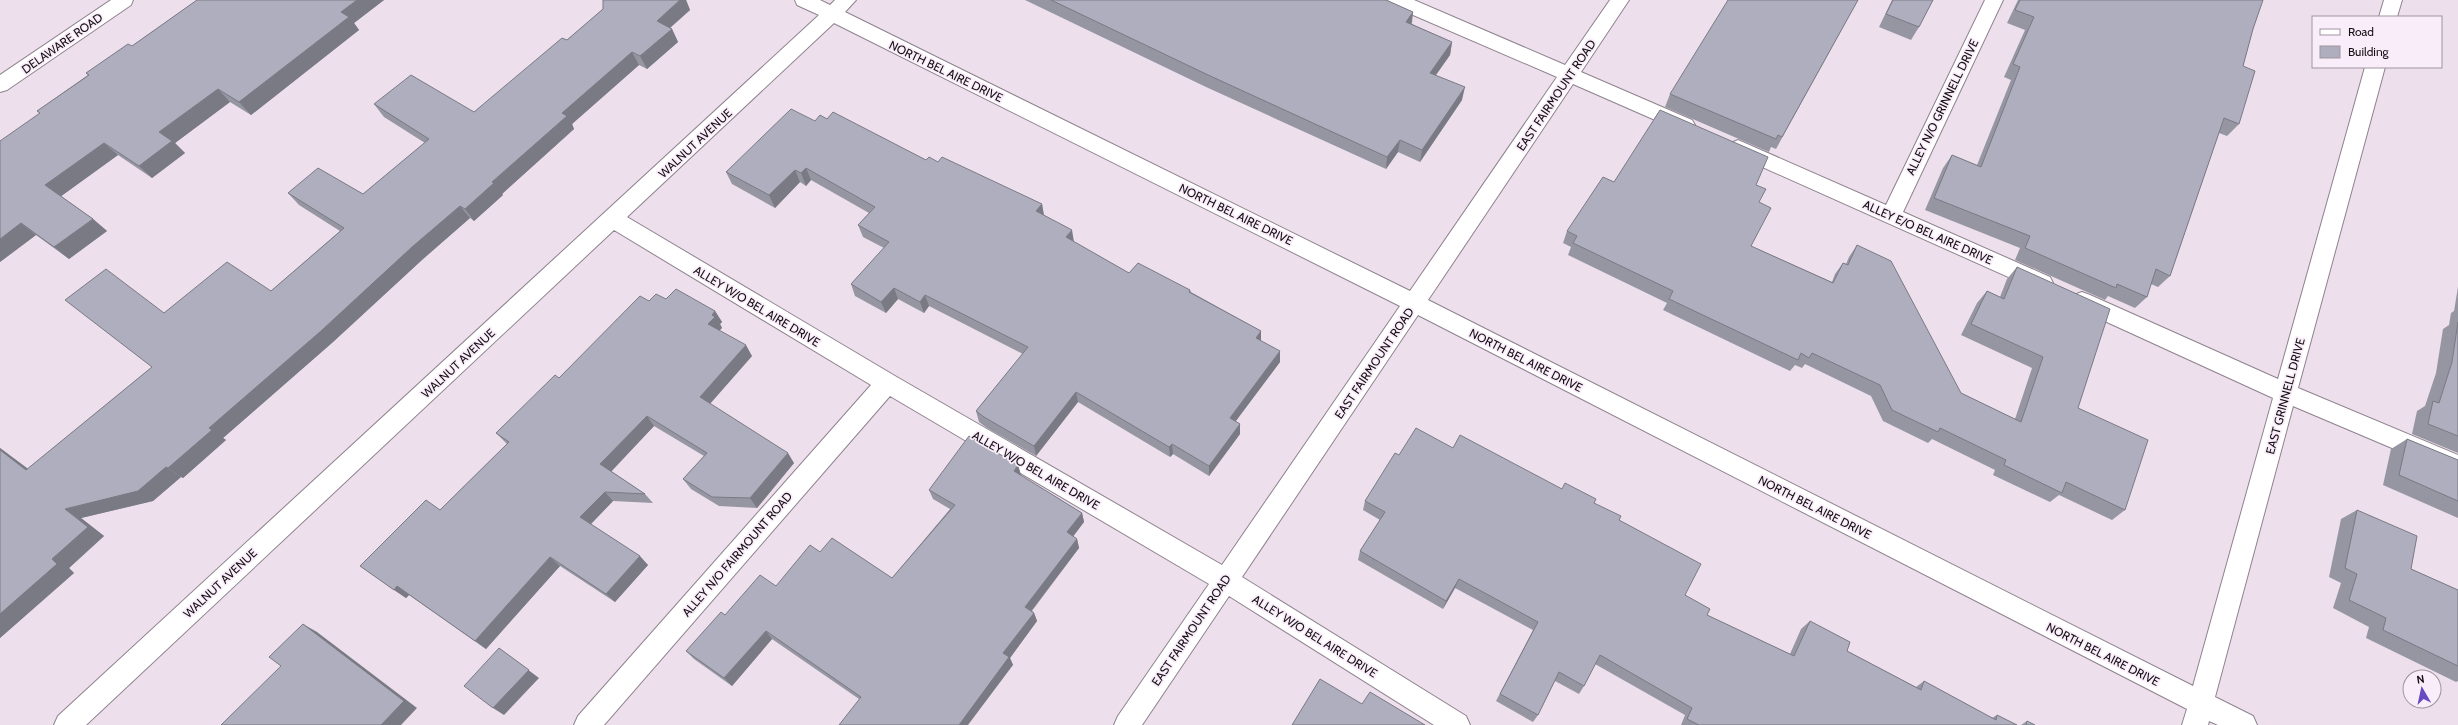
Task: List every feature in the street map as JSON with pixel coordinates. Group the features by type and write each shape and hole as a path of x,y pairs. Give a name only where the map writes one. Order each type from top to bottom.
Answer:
{"street":[{"name":"DELAWARE ROAD","path":"0,86 124,0"},
{"name":"NORTH BEL AIRE DRIVE","path":"804,0 839,7 1415,303 2197,714 2244,725"},
{"path":"1397,0 1701,132"},
{"name":"EAST FAIRMOUNT ROAD","path":"1127,725 1620,0"},
{"name":"ALLEY N/O GRINNELL DRIVE","path":"1891,214 1994,0"},
{"path":"2388,16 2393,0"},
{"name":"WALNUT AVENUE","path":"67,725 613,220 839,7"},
{"name":"EAST GRINNELL DRIVE","path":"2197,714 2375,68"},
{"name":"ALLEY E/O BEL AIRE DRIVE","path":"1723,142 1891,214 2286,393 2458,466"},
{"name":"ALLEY W/O BEL AIRE DRIVE","path":"613,220 887,383 1225,580 1457,725"},
{"name":"ALLEY N/O FAIRMOUNT ROAD","path":"587,725 887,383"}],"building":[{"path":"197,0 357,0 341,12 349,17 239,102 218,89 159,132 172,141 139,166 104,143 45,185 93,219 54,247 21,223 0,239 0,141 40,113 37,111 89,75 86,73 128,44 132,46"},
{"path":"603,0 680,0 657,21 672,29 640,56 632,52 562,113 567,116 492,182 494,183 465,209 460,206 412,247 321,331 209,428 212,430 168,468 166,467 138,491 65,509 88,527 52,559 57,564 0,614 0,450 26,470 152,367 65,300 106,269 164,313 227,262 271,291 344,228 288,193 318,168 363,194 429,139 374,104 411,75 474,112 562,38 567,40 603,9"},
{"path":"1051,0 1386,0 1413,12 1406,22 1452,42 1430,73 1465,87 1422,150 1400,140 1387,157 1206,74"},
{"path":"1728,0 1858,0 1782,137 1778,135 1776,139 1670,94"},
{"path":"1893,0 1933,0 1919,27 1886,14"},
{"path":"2020,0 2263,0 2243,66 2255,71 2239,124 2224,118 2170,276 2156,269 2147,297 2117,284 2116,288 2025,248 2030,236 1934,198 1952,155 1981,167 2020,67 2013,64 2034,17 2015,10"},
{"path":"791,109 815,121 820,115 827,119 833,112 926,160 929,157 938,162 942,157 1042,204 1036,211 1072,230 1066,237 1129,273 1138,263 1190,290 1189,292 1261,331 1256,338 1280,351 1230,418 1240,424 1209,466 1172,444 1169,447 1076,392 1034,446 976,411 1028,347 925,295 920,302 894,288 881,302 851,284 889,242 858,225 875,207 806,168 801,173 795,170 769,195 726,172"},
{"path":"1660,110 1768,157 1756,185 1766,189 1759,202 1771,208 1751,246 1833,283 1843,263 1848,265 1857,245 1891,261 1961,393 2021,422 2043,357 1971,324 1987,291 2004,299 2017,267 2110,309 2078,408 2148,440 2125,510 2066,482 2062,493 2004,465 2006,460 1940,428 1938,432 1892,410 1880,385 1812,353 1809,358 1801,353 1798,360 1669,299 1673,291 1573,243 1577,236 1567,231 1603,177 1614,182"},
{"path":"676,289 715,311 712,315 715,317 708,324 746,345 700,397 788,453 750,498 712,497 683,479 707,453 647,416 600,464 645,494 605,492 580,517 640,556 606,594 550,557 475,641 397,586 394,590 360,566 426,500 440,510 509,442 496,433 555,375 559,378 640,296 649,301 656,294 666,299"},
{"path":"2458,322 2458,436 2428,424 2433,401 2439,403 2452,362"},
{"path":"1416,428 1453,448 1460,435 1562,489 1565,483 1596,499 1594,503 1621,516 1619,520 1701,564 1685,595 1710,609 1707,615 1794,656 1810,621 1850,642 1847,651 1921,690 1924,681 1996,720 1997,715 2017,725 1699,725 1687,719 1692,708 1600,655 1584,686 1559,672 1538,715 1500,694 1538,622 1459,579 1446,601 1360,551 1385,512 1365,501 1395,453 1399,455"},
{"path":"969,436 1018,465 1014,471 1082,513 1067,532 1077,539 1025,607 1034,613 1003,653 1009,657 959,725 839,725 861,697 766,631 724,678 686,651 721,612 725,615 760,575 776,586 810,545 820,552 832,538 892,578 955,505 929,490"},
{"path":"2407,439 2458,460 2458,501 2399,475"},
{"path":"2357,510 2417,536 2411,569 2458,590 2458,666 2383,630 2386,618 2349,600 2357,574 2345,568"},
{"path":"303,624 404,701 381,725 221,725 281,666 269,657"},
{"path":"499,648 529,670 493,708 464,686"},
{"path":"1320,679 1362,704 1370,692 1425,725 1292,725"},
{"path":"2027,721 2035,725 2026,725"}]}
